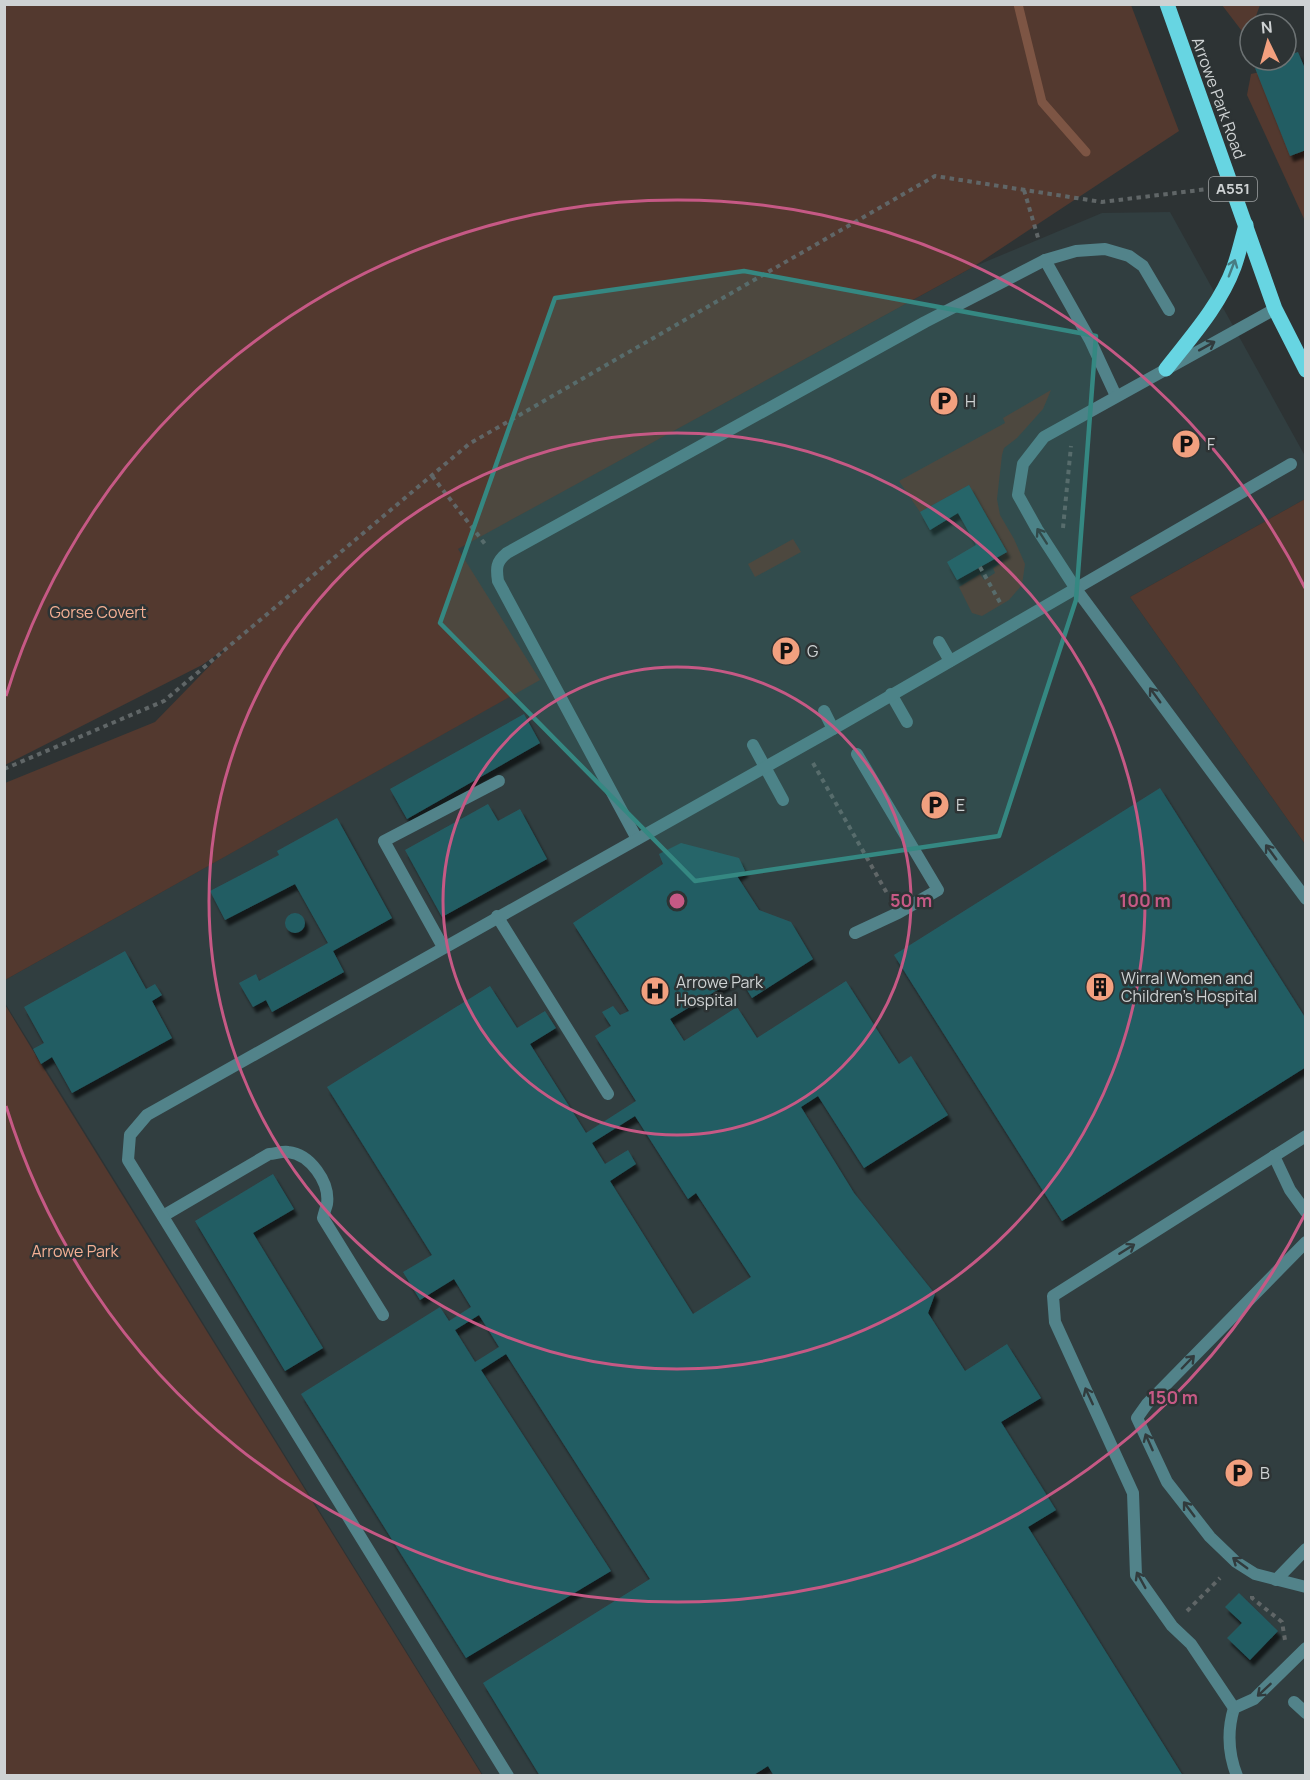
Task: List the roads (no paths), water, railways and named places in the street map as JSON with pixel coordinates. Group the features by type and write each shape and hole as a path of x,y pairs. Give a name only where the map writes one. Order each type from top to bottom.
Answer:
{"main road":[{"name":"Arrowe Park Road","path":"1167,4 1275,309 1305,370"},
{"path":"1166,369 1200,326 1221,294 1234,267 1245,225"}],"street":[{"path":"637,839 498,581 496,570 498,561 924,322 1045,260 1076,251 1105,249 1129,256 1143,266 1169,309"},
{"path":"1045,260 1090,340 1116,396"},
{"path":"1275,309 1044,438 1023,464 1018,495 1076,589 1305,899"},
{"path":"508,1776 128,1160 129,1135 147,1115 833,729 1291,464"},
{"path":"939,642 950,661"},
{"path":"891,694 907,722"},
{"path":"824,711 833,729"},
{"path":"753,745 783,800"},
{"path":"855,933 898,913 938,890 857,754"},
{"path":"443,947 384,841 499,781"},
{"path":"497,916 608,1094"},
{"path":"1234,1708 1191,1644 1172,1626 1136,1575 1133,1493 1055,1322 1053,1296 1305,1136"},
{"path":"163,1216 269,1154 288,1152 305,1158 318,1172 326,1190 327,1203 323,1218 384,1315"},
{"path":"1274,1156 1290,1190 1305,1212"},
{"path":"1305,1242 1147,1404 1137,1418 1167,1482 1210,1537 1236,1562 1255,1574 1305,1587"},
{"path":"1276,1580 1305,1549"},
{"path":"1237,1776 1230,1759 1230,1721 1234,1708 1254,1699 1305,1648"},
{"path":"1294,1702 1305,1713"}],"waterway":[{"path":"1018,4 1042,102 1086,152"}],"place":[{"name":"H","path":"944,401"},
{"name":"F","path":"1186,444"},
{"name":"G","path":"786,651"},
{"name":"E","path":"935,805"},
{"name":"Wirral Women and Children's Hospital","path":"1100,987"},
{"name":"Arrowe Park Hospital","path":"655,991"},
{"name":"B","path":"1239,1473"}],"park label":[{"name":"Gorse Covert","path":"98,612"},
{"name":"Arrowe Park","path":"75,1251"}]}
